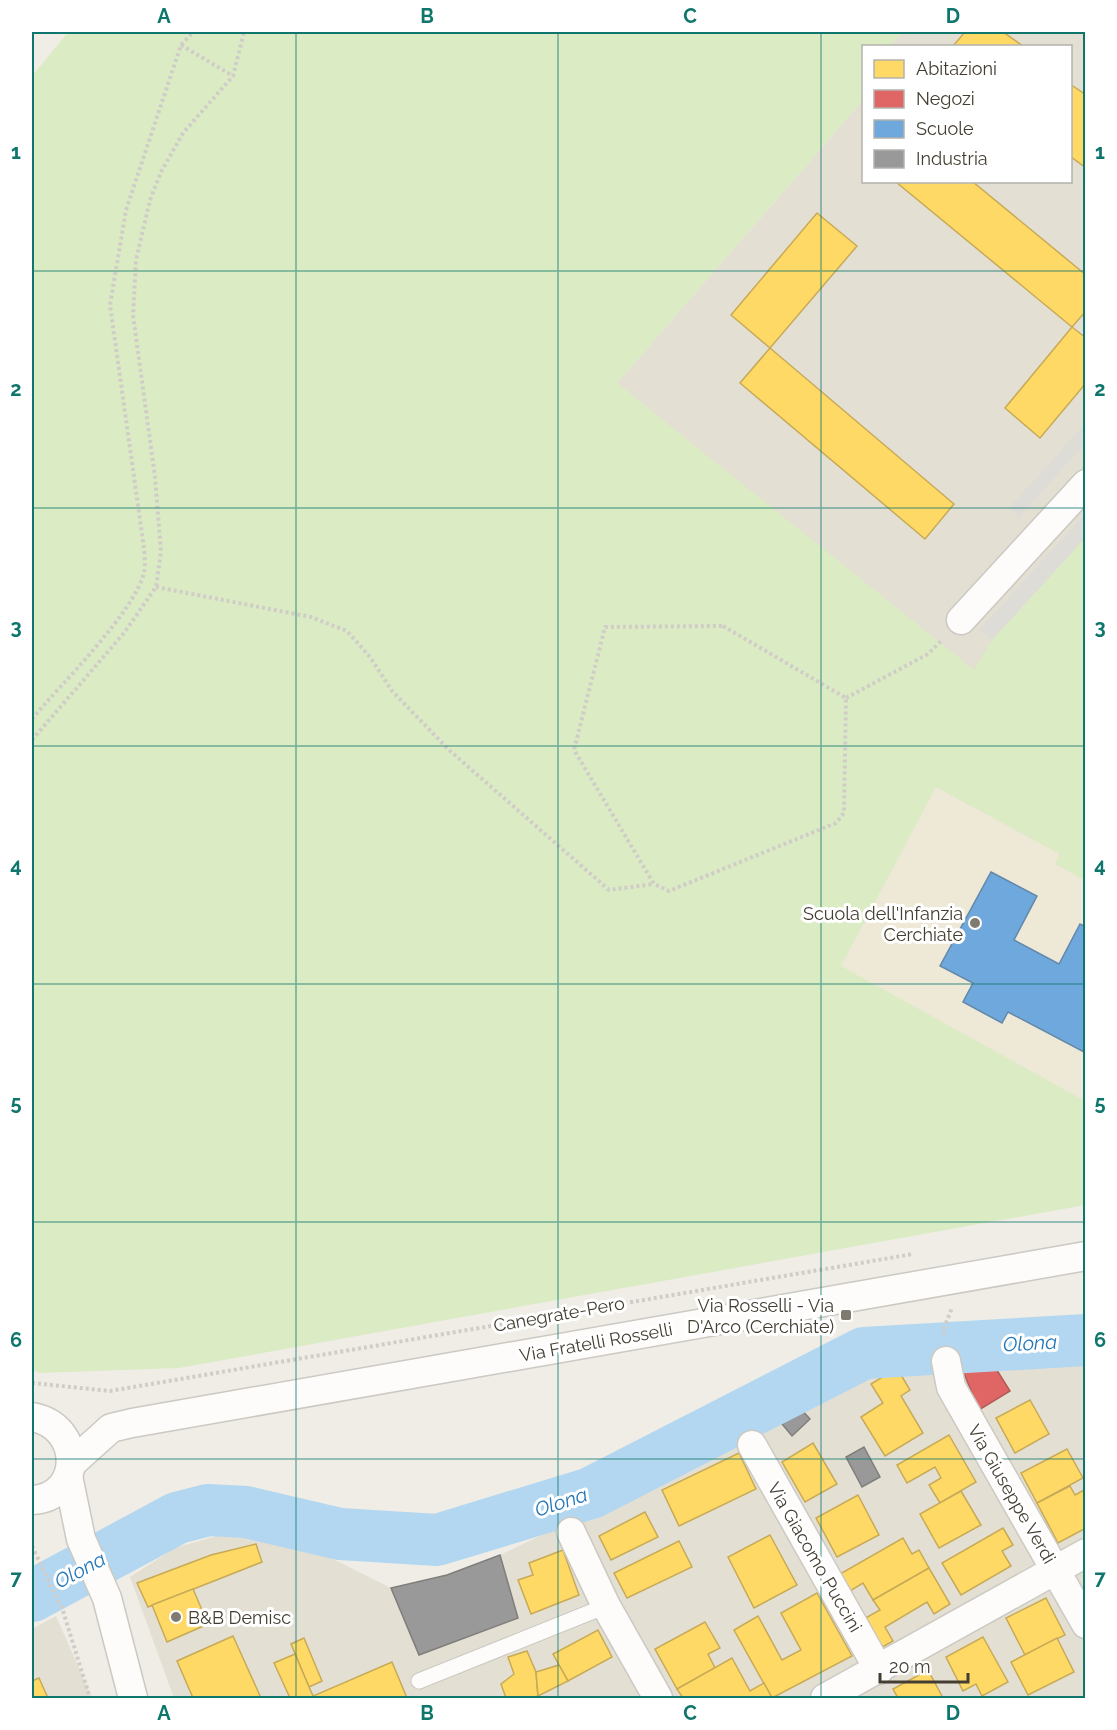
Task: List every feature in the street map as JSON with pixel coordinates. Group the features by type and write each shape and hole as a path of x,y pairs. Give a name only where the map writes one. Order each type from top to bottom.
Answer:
{"street":[{"path":"961,620 1086,484"},
{"name":"Via Fratelli Rosselli","path":"43,1421 108,1430 132,1423 1086,1256"},
{"name":"Via Giuseppe Verdi","path":"946,1361 951,1387 1086,1624"},
{"path":"43,1421 68,1443 69,1470 81,1539 107,1598 133,1698"},
{"name":"Via Fratelli Rosselli","path":"35,1500 50,1496 69,1470 108,1430"},
{"name":"Via Giacomo Puccini","path":"752,1445 879,1670"},
{"path":"35,1500 81,1539"},
{"path":"571,1532 606,1606 658,1698"},
{"path":"825,1698 1086,1553"}],"lane":[{"path":"419,1682 606,1606"}],"path":[{"path":"32,719 113,624 136,591 145,571 143,541 110,305 126,210 181,45 193,32"},
{"path":"32,740 124,633 156,587 162,552 155,477 134,315 136,260 150,200 171,153 183,133 233,76 244,32"},
{"path":"181,45 233,76"},
{"path":"156,587 312,617 347,631 370,657 392,691 449,750 609,890 654,884 669,891 836,823 844,813 846,698"},
{"path":"846,698 928,654 961,620"},
{"path":"654,884 574,750 605,627 723,626 846,698"},
{"name":"Canegrate-Pero","path":"32,1383 110,1391 917,1253"},
{"path":"944,1328 952,1307"},
{"path":"32,1546 63,1611 90,1698"}],"shaded area":[{"path":"902,32 1085,32 1085,1101 841,967 936,787 617,383 862,101 862,183 1072,183 1072,45 891,45"},
{"path":"1085,424 1085,444 1019,517 1009,508"},
{"path":"1085,514 1085,538 992,640 980,629"},
{"name":"Scuola dell'Infanzia Cerchiate","path":"936,787 1060,854 1055,864 1085,880 1085,1101 841,967"},
{"path":"1085,1355 1085,1698 174,1698 130,1577 175,1548 220,1535 271,1535 325,1555 391,1588 447,1575 500,1555 749,1435 853,1371 882,1362"},
{"path":"56,1616 92,1698 32,1698 32,1629"}],"green space":[{"path":"68,32 902,32 891,45 862,45 862,101 617,383 974,670 992,640 1085,538 1085,880 1055,864 1060,854 936,787 841,966 1085,1101 1085,1205 179,1368 39,1373 32,1369 32,76"}],"building: Abitazioni":[{"path":"965,32 1003,32 1022,45 954,45"},
{"path":"1072,85 1086,95 1086,168 1072,158"},
{"path":"897,183 974,183 1086,275 1086,311 1072,327"},
{"path":"817,213 857,246 770,348 731,315"},
{"path":"1072,327 1086,338 1086,383 1040,438 1005,408"},
{"path":"770,348 954,504 925,539 740,383"},
{"path":"897,1368 910,1390 901,1396 923,1433 885,1456 861,1417 883,1403 871,1384"},
{"path":"1030,1400 1049,1434 1015,1453 996,1418"},
{"path":"949,1435 976,1482 940,1503 929,1485 941,1478 935,1467 907,1483 897,1465"},
{"path":"813,1443 837,1484 805,1502 782,1462"},
{"path":"1067,1449 1083,1478 1037,1503 1021,1473"},
{"path":"739,1453 756,1489 679,1526 662,1490"},
{"path":"1070,1486 1075,1495 1086,1489 1086,1528 1058,1543 1037,1503"},
{"path":"961,1491 981,1525 939,1548 920,1514"},
{"path":"858,1495 879,1535 837,1557 816,1518"},
{"path":"645,1512 658,1537 611,1560 599,1536"},
{"path":"1003,1528 1013,1545 1002,1551 1011,1566 961,1595 942,1563"},
{"path":"770,1535 797,1585 754,1608 728,1557"},
{"path":"903,1538 912,1554 919,1550 929,1568 873,1600 863,1583 850,1591 840,1574"},
{"path":"679,1541 692,1567 627,1598 614,1573"},
{"path":"256,1544 262,1562 148,1607 137,1583 211,1555"},
{"path":"563,1550 579,1595 531,1614 518,1580 533,1575 529,1563"},
{"path":"929,1568 950,1604 934,1614 927,1602 885,1627 893,1641 879,1649 862,1620 880,1610 873,1600"},
{"path":"193,1589 208,1624 167,1642 152,1605"},
{"path":"817,1593 852,1656 772,1698 734,1630 758,1616 782,1660 801,1650 781,1613"},
{"path":"1046,1598 1065,1635 1025,1655 1006,1618"},
{"path":"705,1622 720,1648 708,1654 715,1668 677,1689 655,1649"},
{"path":"598,1630 612,1657 568,1681 553,1654"},
{"path":"233,1636 261,1698 193,1698 177,1661"},
{"path":"983,1637 1008,1682 982,1696 976,1684 963,1691 946,1657"},
{"path":"304,1638 322,1681 309,1687 291,1644"},
{"path":"1057,1638 1074,1672 1028,1695 1011,1662"},
{"path":"527,1651 536,1672 538,1696 506,1698 501,1684 514,1674 508,1657"},
{"path":"295,1654 314,1698 290,1698 274,1663"},
{"path":"732,1658 750,1691 764,1683 772,1698 683,1698 677,1689"},
{"path":"392,1662 407,1698 314,1698 313,1696"},
{"path":"559,1665 568,1681 538,1696 536,1672"},
{"path":"928,1670 943,1698 898,1698 893,1689"},
{"path":"39,1678 48,1698 32,1698 32,1681"}],"building: Negozi":[{"path":"958,1359 990,1359 1010,1391 979,1410"}],"building: Scuole":[{"path":"991,872 1037,896 1014,940 1059,964 1080,924 1086,927 1086,1053 1008,1012 1002,1023 963,1002 973,983 940,966"}],"building: Industria":[{"path":"797,1405 810,1419 792,1436 777,1418"},
{"path":"864,1447 880,1477 862,1487 846,1457"},
{"path":"500,1555 518,1618 419,1655 391,1588 447,1575"}],"waterway":[{"name":"Olona","path":"32,1596 177,1518 208,1510 246,1512 340,1534 437,1540 591,1493 864,1353 1086,1340"}],"place":[{"name":"Scuola dell'Infanzia Cerchiate","path":"975,923"},
{"name":"Via Rosselli - Via D'Arco (Cerchiate)","path":"846,1315"},
{"name":"B&B Demisc","path":"176,1617"}]}
